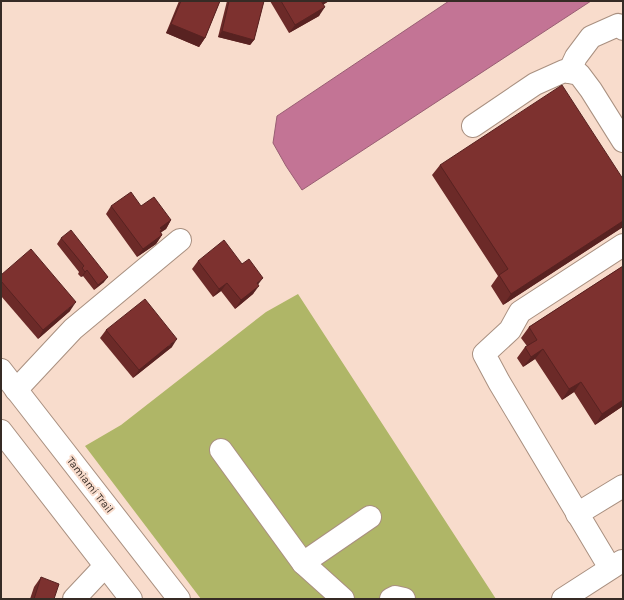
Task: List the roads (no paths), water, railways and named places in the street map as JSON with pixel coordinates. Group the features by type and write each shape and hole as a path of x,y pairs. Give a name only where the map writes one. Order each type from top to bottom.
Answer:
{"main road":[{"path":"569,72 576,57 591,37 622,24"},
{"path":"473,126 535,84 564,71 579,74 591,90 623,141"},
{"path":"16,390 73,329 180,240"},
{"path":"563,599 617,564 577,514 484,354 510,330 520,312 623,245"},
{"name":"Tamiami Trail","path":"1,370 179,599"},
{"path":"1,431 131,599"},
{"path":"221,450 303,563 343,599"},
{"path":"577,514 623,486"},
{"path":"303,563 370,517"},
{"path":"74,599 105,566"},
{"path":"391,599 395,597 404,599"}]}
